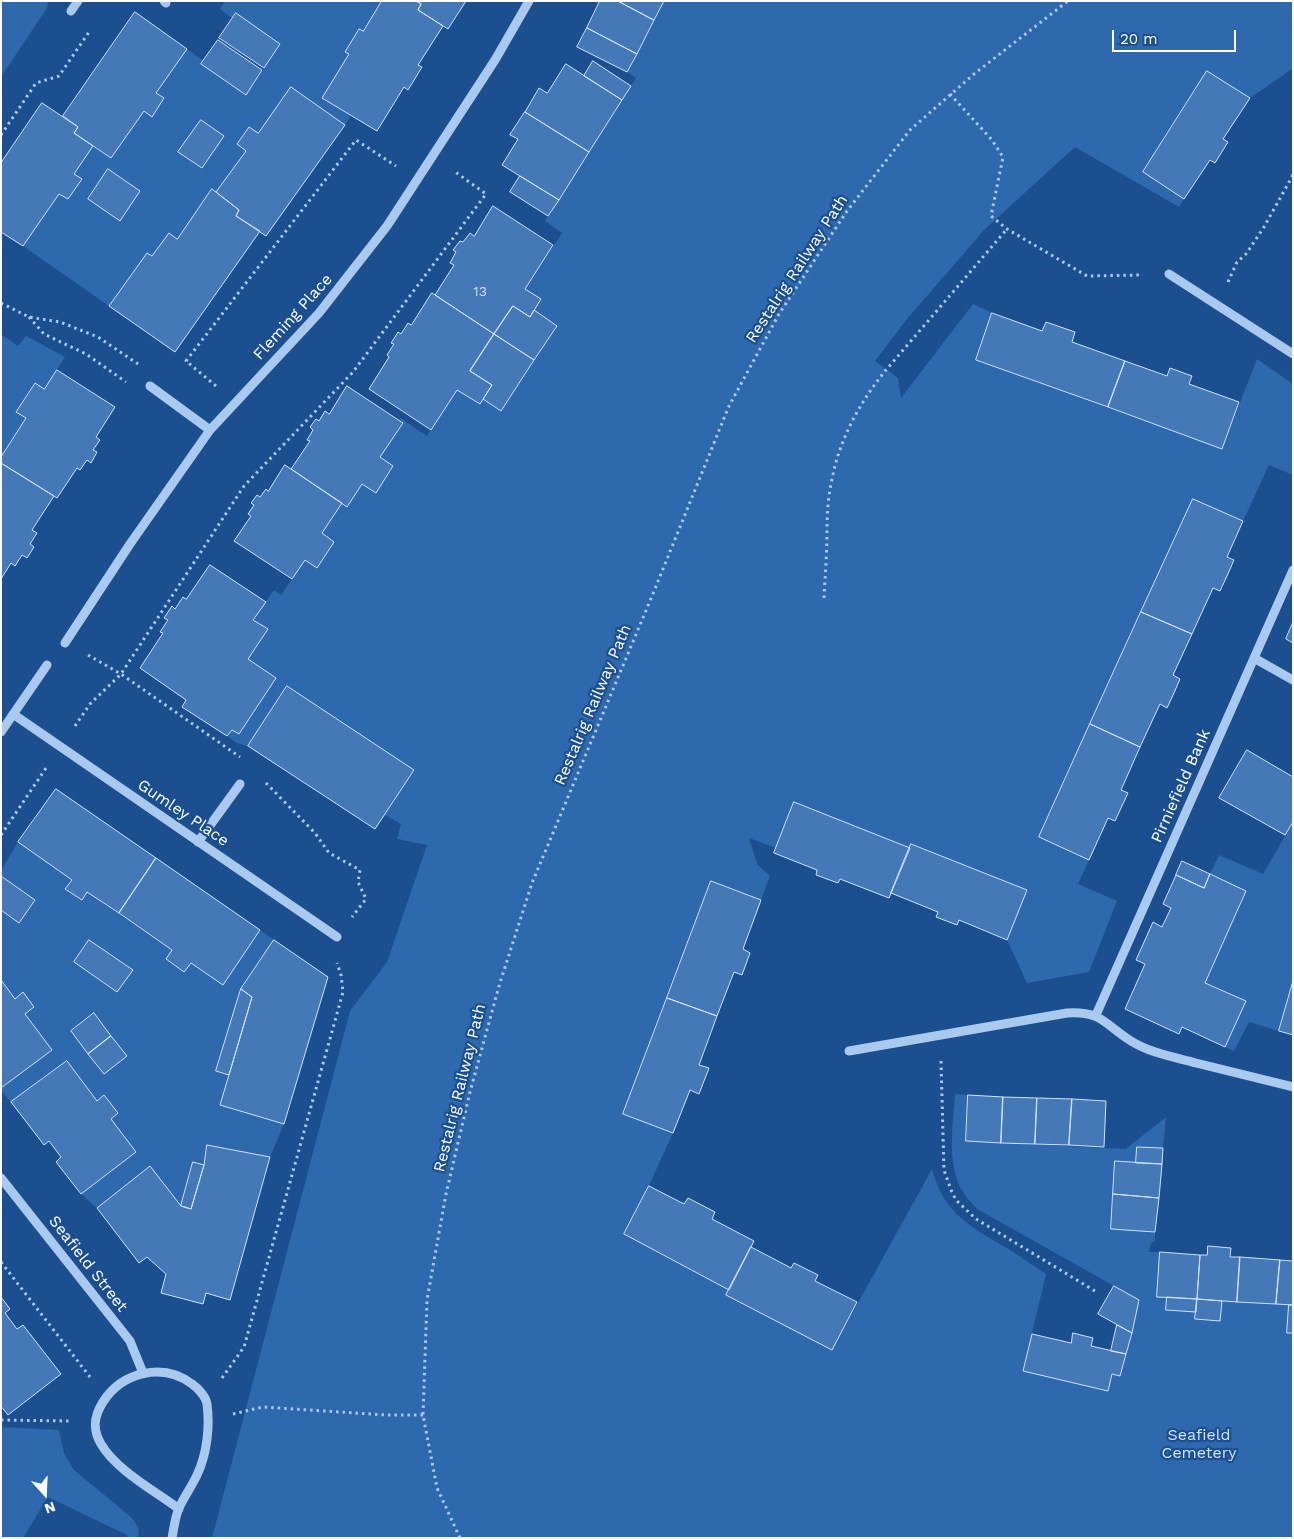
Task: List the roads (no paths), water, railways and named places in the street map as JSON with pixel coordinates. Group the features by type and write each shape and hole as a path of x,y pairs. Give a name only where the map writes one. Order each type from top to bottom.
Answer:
{"street":[{"path":"71,10 78,1"},
{"name":"Fleming Place","path":"65,643 130,544 210,430 319,313 387,226 495,60 529,1"},
{"path":"1169,274 1293,354"},
{"path":"150,386 210,430"},
{"name":"Pirniefield Bank","path":"1096,1015 1293,570"},
{"path":"1254,658 1293,680"},
{"path":"1,732 47,665"},
{"name":"Gumley Place","path":"13,714 337,937"},
{"path":"198,842 240,784"},
{"path":"849,1051 1081,1012 1096,1015 1132,1042 1151,1050 1293,1087"},
{"name":"Seafield Street","path":"1,1178 130,1341 143,1373"},
{"path":"172,1538 179,1509 198,1474 205,1448 208,1419 207,1402 197,1388 185,1379 164,1372 143,1373 122,1381 112,1389 97,1411 94,1421 96,1434 101,1445 112,1457 131,1474 179,1509"}],"park label":[{"name":"Seafield Cemetery","path":"1199,1444"}]}
